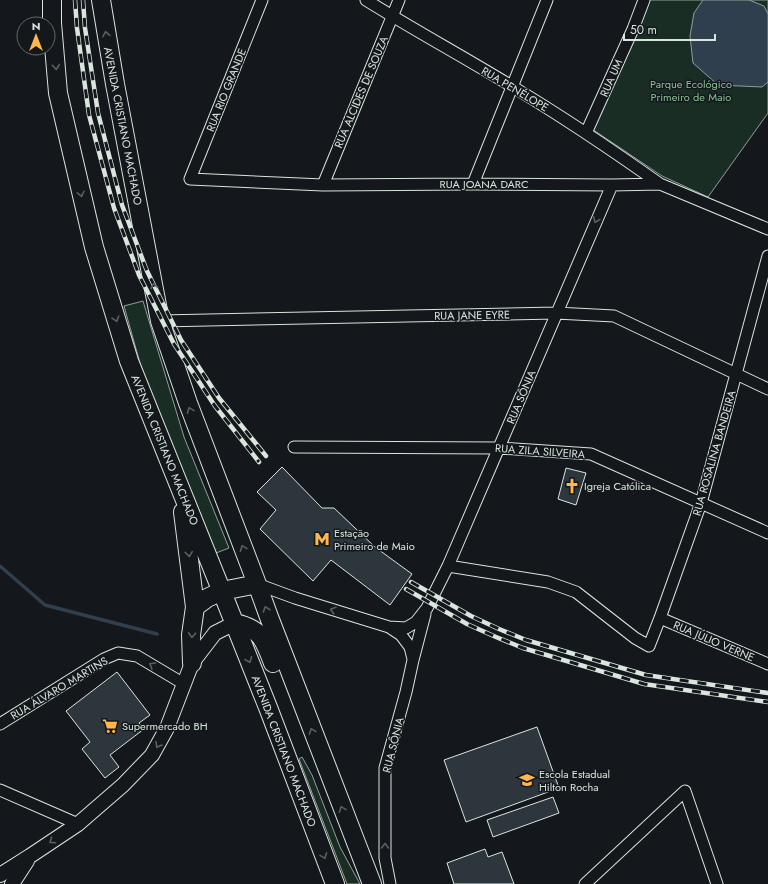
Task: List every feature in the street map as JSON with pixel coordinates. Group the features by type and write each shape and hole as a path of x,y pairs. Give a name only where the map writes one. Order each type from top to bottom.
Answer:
{"highway":[{"name":"AVENIDA CRISTIANO MACHADO","path":"52,0 52,23 58,93 94,247 129,360 235,623 335,884"},
{"name":"AVENIDA CRISTIANO MACHADO","path":"100,0 160,321 188,403 372,884"},
{"path":"180,487 195,606 191,635 192,663"},
{"path":"195,606 222,591 257,584"},
{"path":"235,623 256,631 266,642 310,758 326,767"}],"street":[{"name":"RUA RIO GRANDE","path":"190,179 262,0"},
{"name":"RUA PENÉLOPE","path":"366,0 512,86 586,133 660,184"},
{"name":"RUA ALCIDES DE SOUZA","path":"323,185 399,0"},
{"path":"473,184 547,0"},
{"name":"RUA UM","path":"586,133 644,0"},
{"name":"RUA JOANA DARC","path":"190,179 323,185 660,184 768,229"},
{"name":"RUA SÔNIA","path":"390,884 385,858 385,768 427,608 448,566 612,185"},
{"name":"RUA ROSALINA BANDEIRA","path":"448,566 548,582 576,592 635,638 649,646 701,503 768,256"},
{"name":"RUA JANE EYRE","path":"160,321 556,313 614,316 768,389"},
{"name":"RUA ZILA SILVEIRA","path":"294,447 499,448 591,454 768,533"},
{"name":"RUA SÔNIA","path":"257,584 308,602 389,627 406,628 416,622 427,608"},
{"name":"RUA JÚLIO VERNE","path":"660,618 768,664"},
{"path":"0,875 78,824 123,786 152,755 167,728 192,663 215,634 235,623"},
{"path":"389,627 401,636 410,647 413,660"},
{"name":"RUA ÁLVARO MARTINS","path":"0,724 104,659 118,653 137,656 184,684"},
{"path":"0,790 78,824"},
{"path":"586,884 685,791 717,884"},
{"path":"12,884 30,856"}],"green space":[{"name":"Parque Ecológico Primeiro de Maio","path":"647,0 768,0 768,113 708,197 662,176 592,129"},
{"path":"143,301 184,437 229,548 216,553 195,500 163,430 140,363 124,306"},
{"path":"302,757 312,775 340,847 360,884 347,884 299,759"}],"water":[{"path":"703,0 749,0 764,6 768,14 768,82 762,87 718,85 693,63 690,36 694,13"}],"building":[{"name":"Estação Primeiro de Maio","path":"282,467 322,508 334,508 375,547 412,574 390,605 331,560 313,581 260,529 276,510 257,492"},
{"name":"Igreja Católica","path":"566,468 586,473 576,505 558,499"},
{"name":"Supermercado BH","path":"117,672 150,715 139,723 144,729 110,755 119,767 105,778 82,749 90,742 66,711"},
{"path":"537,727 559,788 466,822 444,760"},
{"path":"553,797 559,813 493,837 487,820"},
{"path":"485,849 488,857 502,852 514,884 454,884 447,863"}],"waterway":[{"path":"0,566 45,605 157,634"}],"railway":[{"path":"75,0 77,28 89,115 114,208 139,275 174,344 215,406 259,462"},
{"path":"83,0 85,28 98,113 122,205 147,271 181,340 219,398 266,456"},
{"path":"411,582 471,616 526,640 646,675 768,693"},
{"path":"406,589 467,624 523,648 644,684 768,702"}],"place":[{"name":"Igreja Católica","path":"572,486"},
{"name":"Estação Primeiro de Maio","path":"322,539"},
{"name":"Supermercado BH","path":"110,726"},
{"name":"Escola Estadual Hilton Rocha","path":"527,780"}]}
